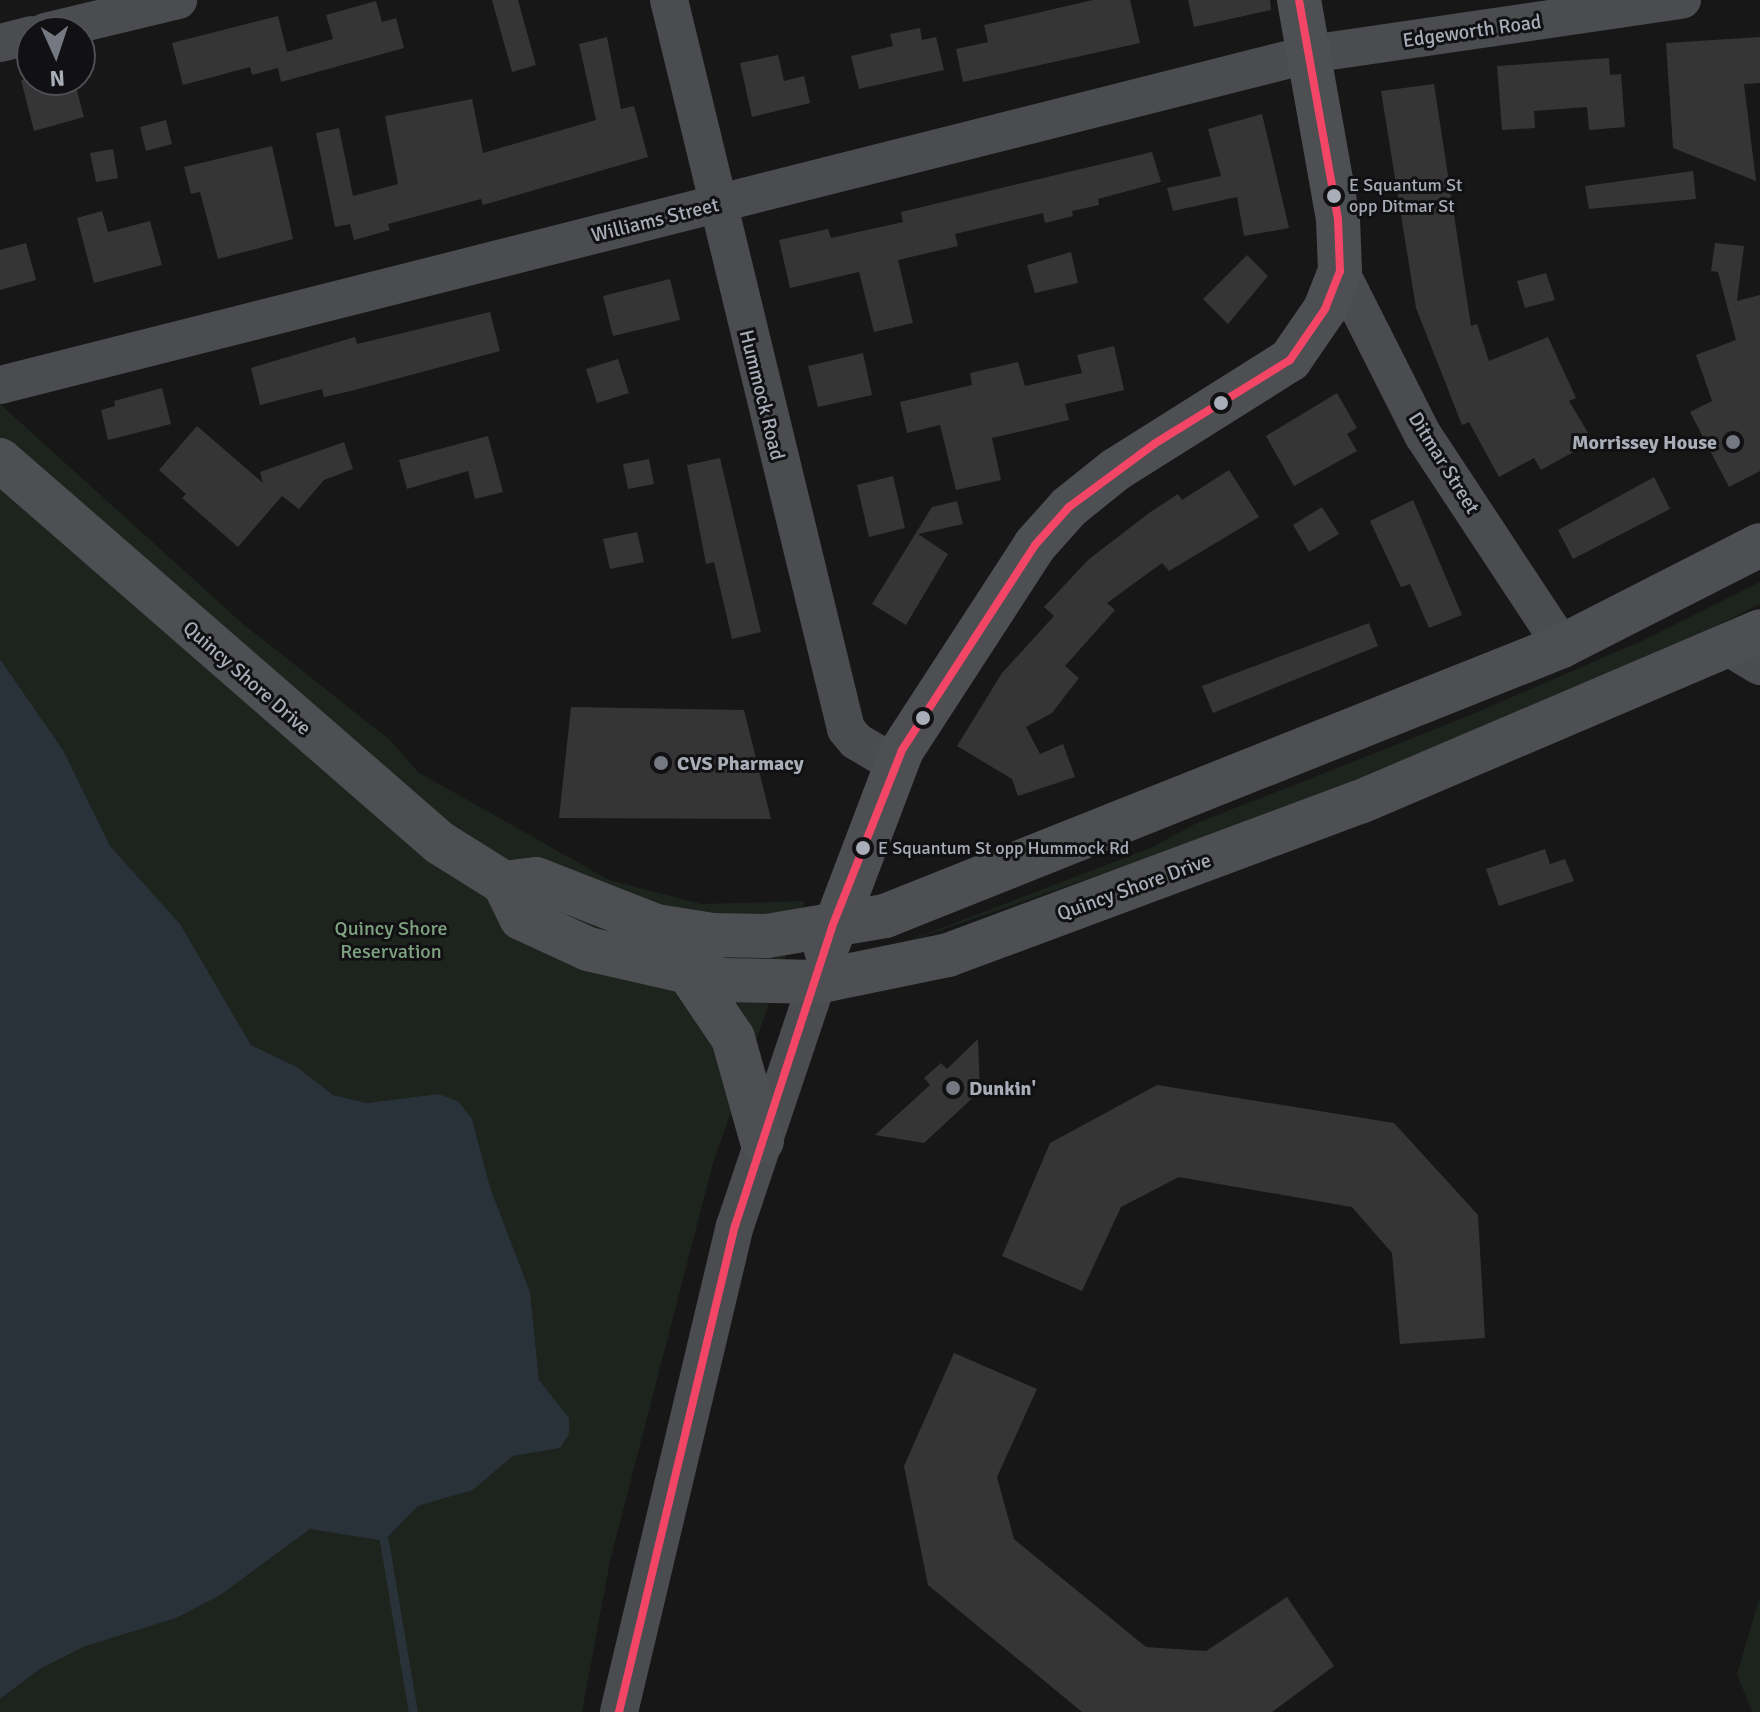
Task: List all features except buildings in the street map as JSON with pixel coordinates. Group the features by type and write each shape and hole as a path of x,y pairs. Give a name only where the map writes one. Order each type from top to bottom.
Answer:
{"main road":[{"path":"817,982 832,927 895,764 1035,545 1069,507 1115,470 1290,360 1310,336 1340,271 1334,181 1299,0"},
{"name":"Quincy Shore Drive","path":"0,460 440,843 504,883 521,918 558,937 691,976 817,982 948,955 1360,802 1749,648"},
{"path":"504,883 536,879 594,906 656,926 712,935 767,936 885,916 1562,646 1760,545"},
{"path":"691,976 733,1038 762,1141"}],"street":[{"path":"96,20 178,0"},
{"name":"Hummock Road","path":"669,0 716,206 846,729 856,741 895,764"},
{"name":"Edgeworth Road","path":"1310,54 1682,0"},
{"name":"Williams Street","path":"0,385 1310,54"},
{"name":"Ditmar Street","path":"1340,271 1423,435 1562,646"},
{"path":"619,1712 674,1469 762,1141 817,982"}],"green space":[{"name":"Quincy Shore Reservation","path":"0,404 243,624 389,739 418,772 609,880 701,904 805,901 713,1163 610,1561 582,1712 0,1712 0,1699 40,1669 83,1647 176,1618 219,1596 310,1529 384,1541 418,1506 473,1490 513,1456 560,1448 568,1418 539,1380 530,1292 490,1187 472,1119 459,1102 422,1097 367,1103 333,1095 297,1067 251,1045 180,924 110,846 63,750 0,659"},
{"path":"1760,582 1760,604 1653,658 1280,812 892,947 1151,848 1195,824 1461,719 1644,640"},
{"path":"1760,1596 1760,1712 1752,1712 1737,1674"}],"shaded area":[{"path":"0,659 63,750 110,846 180,924 251,1045 297,1067 333,1095 367,1103 439,1094 459,1102 472,1119 490,1187 530,1292 539,1380 569,1418 569,1434 560,1448 513,1456 473,1490 418,1506 384,1541 310,1529 219,1596 176,1618 83,1647 40,1669 0,1699"}],"waterway":[{"path":"384,1541 413,1712"}],"transit line":[{"path":"619,1712 735,1226 832,927 902,750 1035,545 1069,507 1154,444 1290,360 1325,309 1340,271 1338,219 1299,0"}],"place":[{"name":"E Squantum St opp Ditmar St","path":"1334,196"},
{"name":"Morrissey House","path":"1733,442"},
{"name":"CVS Pharmacy","path":"661,763"},
{"name":"E Squantum St opp Hummock Rd","path":"863,848"},
{"name":"Dunkin'","path":"953,1088"}]}
